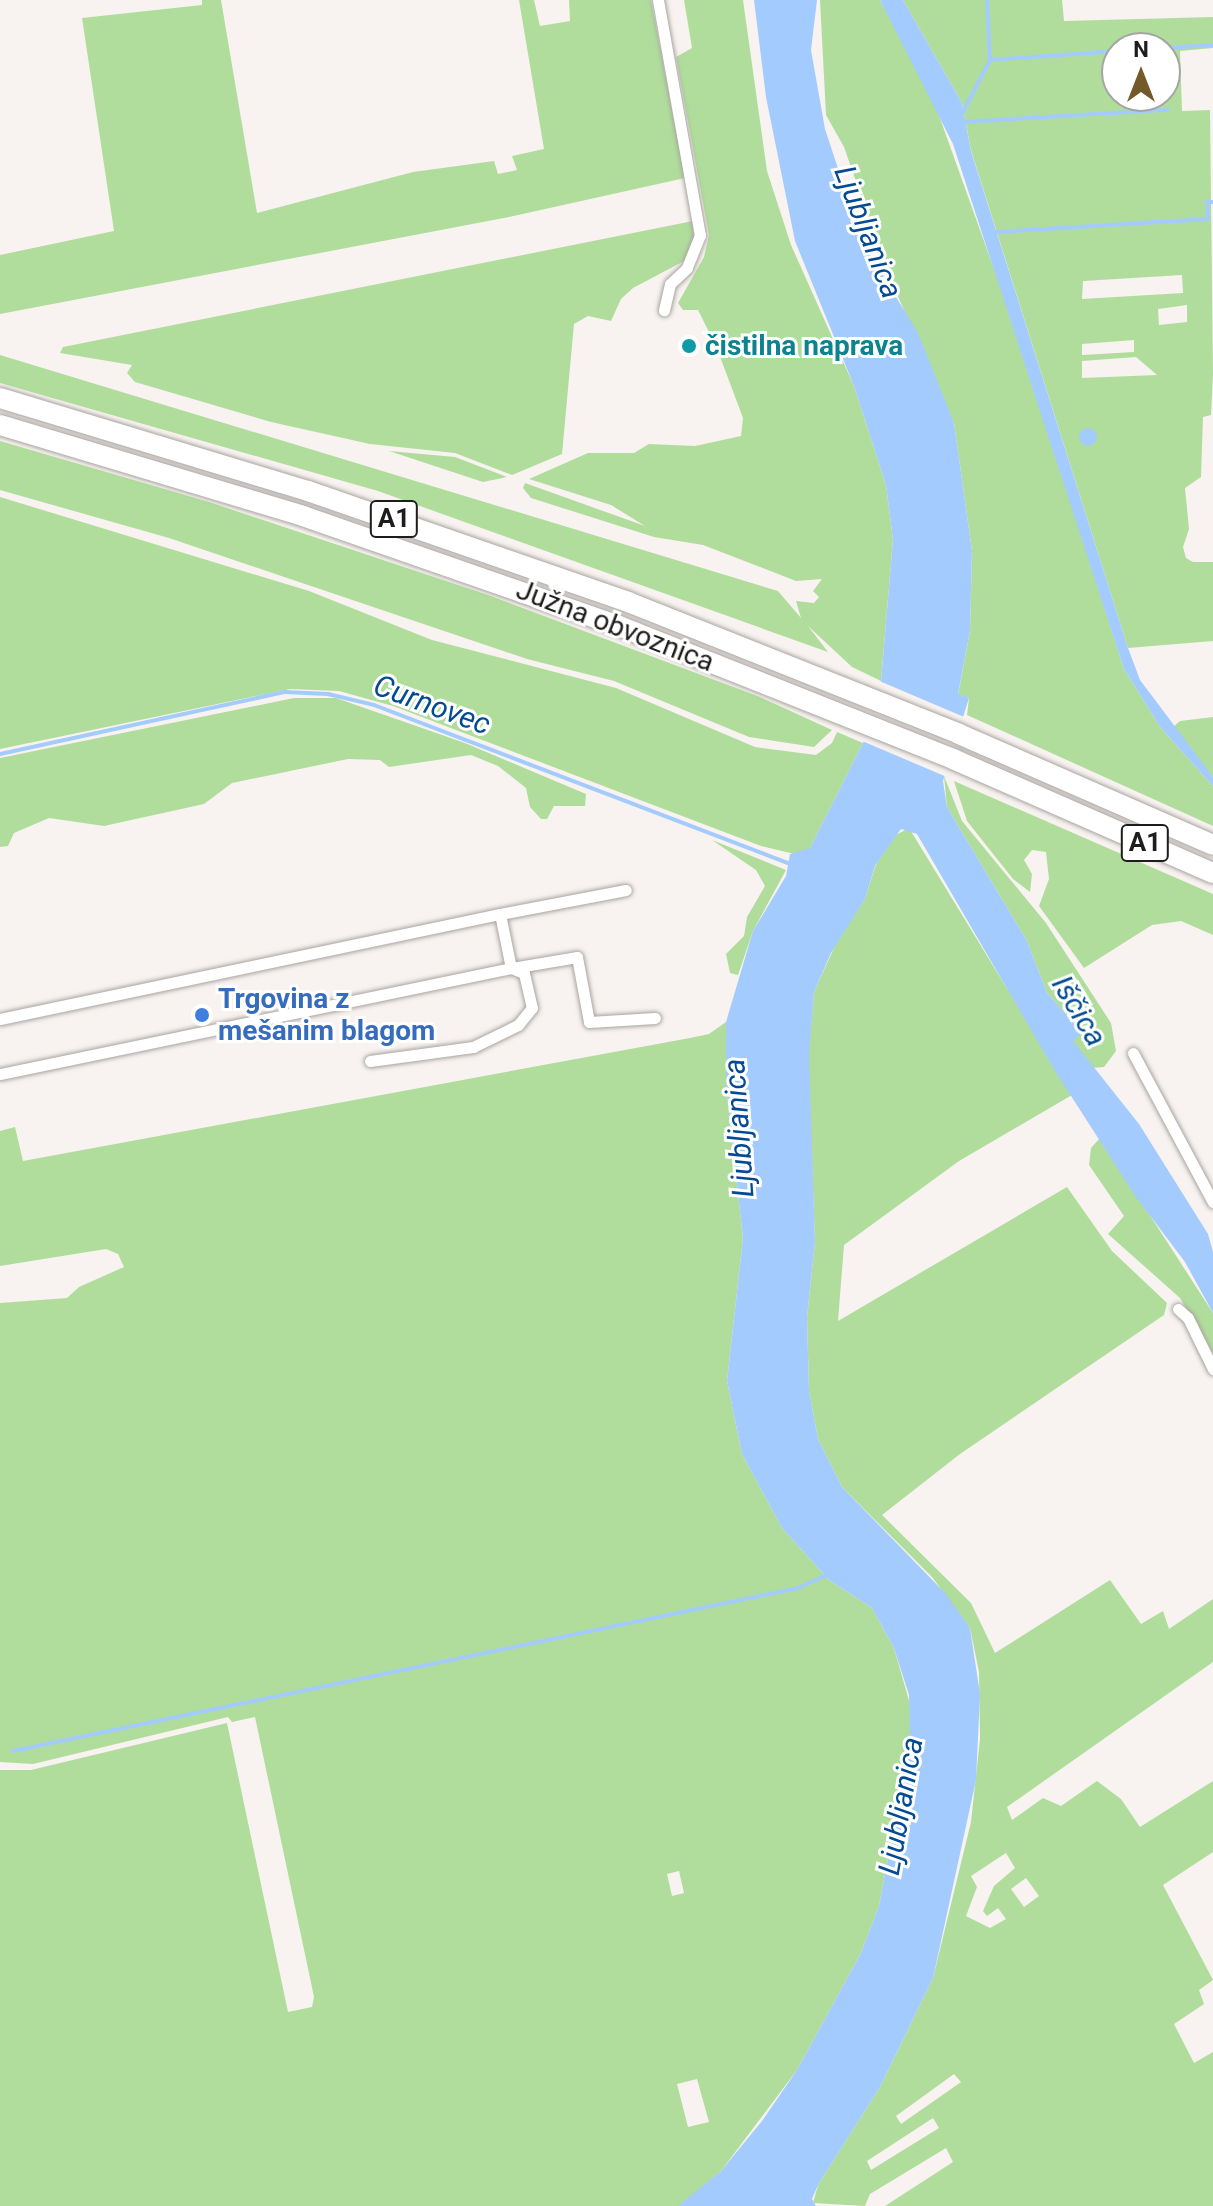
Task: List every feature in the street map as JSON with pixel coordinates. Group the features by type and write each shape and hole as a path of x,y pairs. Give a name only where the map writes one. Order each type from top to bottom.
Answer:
{"highway":[{"name":"Južna obvoznica","path":"0,398 379,514 782,661 1084,787 1213,845"},
{"name":"Južna obvoznica","path":"0,425 360,535 775,686 1077,812 1213,873"}],"street":[{"path":"658,0 700,235 687,268 670,284 664,310"},
{"path":"0,1019 626,890"},
{"path":"500,914 511,968"},
{"path":"0,1074 577,957 589,1022 655,1018"},
{"path":"370,1061 473,1047 518,1025 532,1008 524,973 511,968"},
{"path":"1133,1053 1213,1202"},
{"path":"1178,1309 1188,1318 1213,1369"}],"green space":[{"path":"202,0 221,0 257,213 413,172 494,161 498,174 517,170 512,156 544,149 519,0 534,0 540,26 570,21 569,0 651,0 685,178 509,217 0,314 0,255 114,231 82,18 202,5"},
{"path":"684,0 743,0 767,171 791,245 854,386 886,485 893,540 881,681 852,667 808,626 828,652 378,491 0,383 0,355 778,591 801,618 796,601 814,603 819,597 813,591 822,579 796,581 703,545 654,537 531,498 523,488 525,483 645,526 611,505 529,479 588,453 634,453 649,444 695,446 741,436 743,418 716,346 698,310 683,310 678,303 704,257 709,235 676,57 692,48"},
{"path":"820,0 880,0 932,96 1013,322 1124,669 1160,727 1213,786 1213,826 967,715 969,698 958,695 970,631 972,551 954,423 888,274 844,147 826,115"},
{"path":"903,0 1062,0 1064,21 1213,17 1213,48 1181,51 1181,32 1101,32 1101,112 1181,112 1181,81 1182,111 1210,110 1211,415 1203,417 1201,477 1185,488 1189,529 1183,547 1186,558 1193,562 1213,562 1213,641 1128,648 971,150 962,103","holes":["1182,275 1183,293 1082,299 1083,281","1187,305 1187,322 1159,325 1158,309","1134,340 1134,352 1082,355 1082,344","1136,357 1157,375 1082,378 1082,361"]},
{"path":"693,221 694,245 686,260 633,288 621,299 611,321 588,316 574,324 562,454 512,475 455,453 370,444 271,422 135,382 127,373 132,365 60,353 63,347"},
{"path":"0,441 209,502 488,595 760,697 832,730 814,747 749,737 614,681 527,659 169,538 0,490"},
{"path":"389,451 455,457 507,477 483,482"},
{"path":"0,497 309,591 432,640 616,688 755,747 816,755 832,743 837,732 863,743 810,848 799,855 761,846 393,706 339,691 290,689 0,749"},
{"path":"294,698 336,698 465,743 586,794 585,806 554,806 547,819 541,819 530,807 526,788 498,766 471,755 389,767 380,760 348,759 232,783 204,804 104,826 49,818 14,833 8,846 0,847 0,758"},
{"path":"1213,717 1213,777 1172,728 1180,721"},
{"path":"944,776 962,821 1046,923 1111,1023 1116,1051 1104,1067 1092,1068 1072,1041 1079,1029 1047,993 1027,941 947,807"},
{"path":"954,781 1213,894 1213,935 1181,921 1152,925 1084,968 1039,906 1049,879 1046,852 1032,850 1024,860 1032,874 1030,892 1013,879 967,821"},
{"path":"909,828 1072,1095 959,1161 844,1245 838,1321 1067,1187 1112,1251 1167,1303 1164,1315 960,1454 882,1515 971,1603 995,1653 1110,1580 1141,1624 1163,1611 1169,1629 1213,1599 1213,1662 1007,1807 1012,1820 1043,1798 1061,1806 1097,1781 1121,1799 1140,1827 1213,1781 1213,1852 1163,1885 1213,1980 1199,1990 1204,2004 1174,2024 1194,2063 1213,2052 1213,2206 885,2206 953,2162 946,2148 870,2194 865,2206 813,2203 818,2185 880,2087 933,1978 971,1822 980,1739 979,1672 970,1628 932,1577 842,1487 818,1439 809,1391 807,1317 815,1242 808,1060 814,992 838,939 865,899 875,867 892,837","holes":["1006,1853 1015,1868 994,1886 983,1911 987,1916 998,1908 1006,1919 990,1928 966,1916 977,1887 971,1876","1026,1878 1039,1896 1024,1907 1011,1889","954,2074 961,2082 901,2124 896,2116","933,2118 939,2128 871,2170 867,2161"]},
{"path":"712,840 786,870 753,931 738,975 730,973 726,954 744,936 747,917 765,886 756,870"},
{"path":"726,1022 726,1086 743,1238 727,1381 742,1454 782,1528 829,1580 872,1608 894,1648 910,1704 910,1742 879,1906 861,1953 797,2070 721,2171 680,2206 0,2206 0,1770 31,1770 227,1723 288,2012 312,2007 314,1997 255,1717 232,1722 228,1717 33,1764 0,1762 0,1303 67,1298 79,1287 124,1267 118,1254 106,1249 0,1266 0,1131 15,1127 23,1161 709,1034","holes":["679,1871 684,1893 672,1896 667,1874","697,2079 709,2122 688,2127 677,2084"]},
{"path":"1100,1138 1213,1313 1213,1353 1180,1298 1108,1234 1124,1216 1089,1165 1091,1148"}],"water":[{"name":"Ljubljanica","path":"754,0 817,0 811,50 825,129 862,241 918,333 954,423 972,551 970,631 958,694 969,698 943,781 947,807 1027,941 1047,993 1079,1029 1081,1034 1073,1041 1139,1124 1208,1234 1213,1252 1213,1313 1185,1262 1136,1197 1055,1071 917,834 901,829 875,866 865,899 831,953 814,992 809,1055 815,1242 807,1317 809,1391 818,1439 842,1487 946,1594 970,1628 980,1694 976,1780 933,1978 880,2087 818,2185 812,2199 816,2206 678,2206 721,2171 762,2121 797,2070 861,1953 879,1906 910,1742 909,1695 894,1648 872,1608 829,1580 782,1528 742,1454 727,1381 743,1238 726,1086 726,1022 753,931 786,876 790,854 810,848 863,743 881,681 893,540 886,485 854,386 795,241 766,97"},
{"path":"880,0 903,0 962,103 971,151 1128,648 1140,680 1213,777 1213,786 1160,727 1124,669 953,144"},
{"path":"1088,428 1097,437 1088,446 1079,437"}],"pier":[{"path":"877,680 970,719 946,777 853,737"}],"waterway":[{"path":"962,114 990,60 987,0"},
{"path":"1181,47 1213,45"},
{"path":"990,60 1101,52"},
{"path":"963,122 1134,112"},
{"path":"997,232 1208,219 1207,202 1213,202"},
{"name":"Curnovec","path":"0,754 285,692 328,694 374,705 792,865"},
{"path":"13,1751 798,1588 827,1575"}],"place":[{"name":"čistilna naprava","path":"689,346"},
{"name":"Trgovina z mešanim blagom","path":"202,1015"}],"water label":[{"name":"Iščica","path":"1079,1011"}]}
